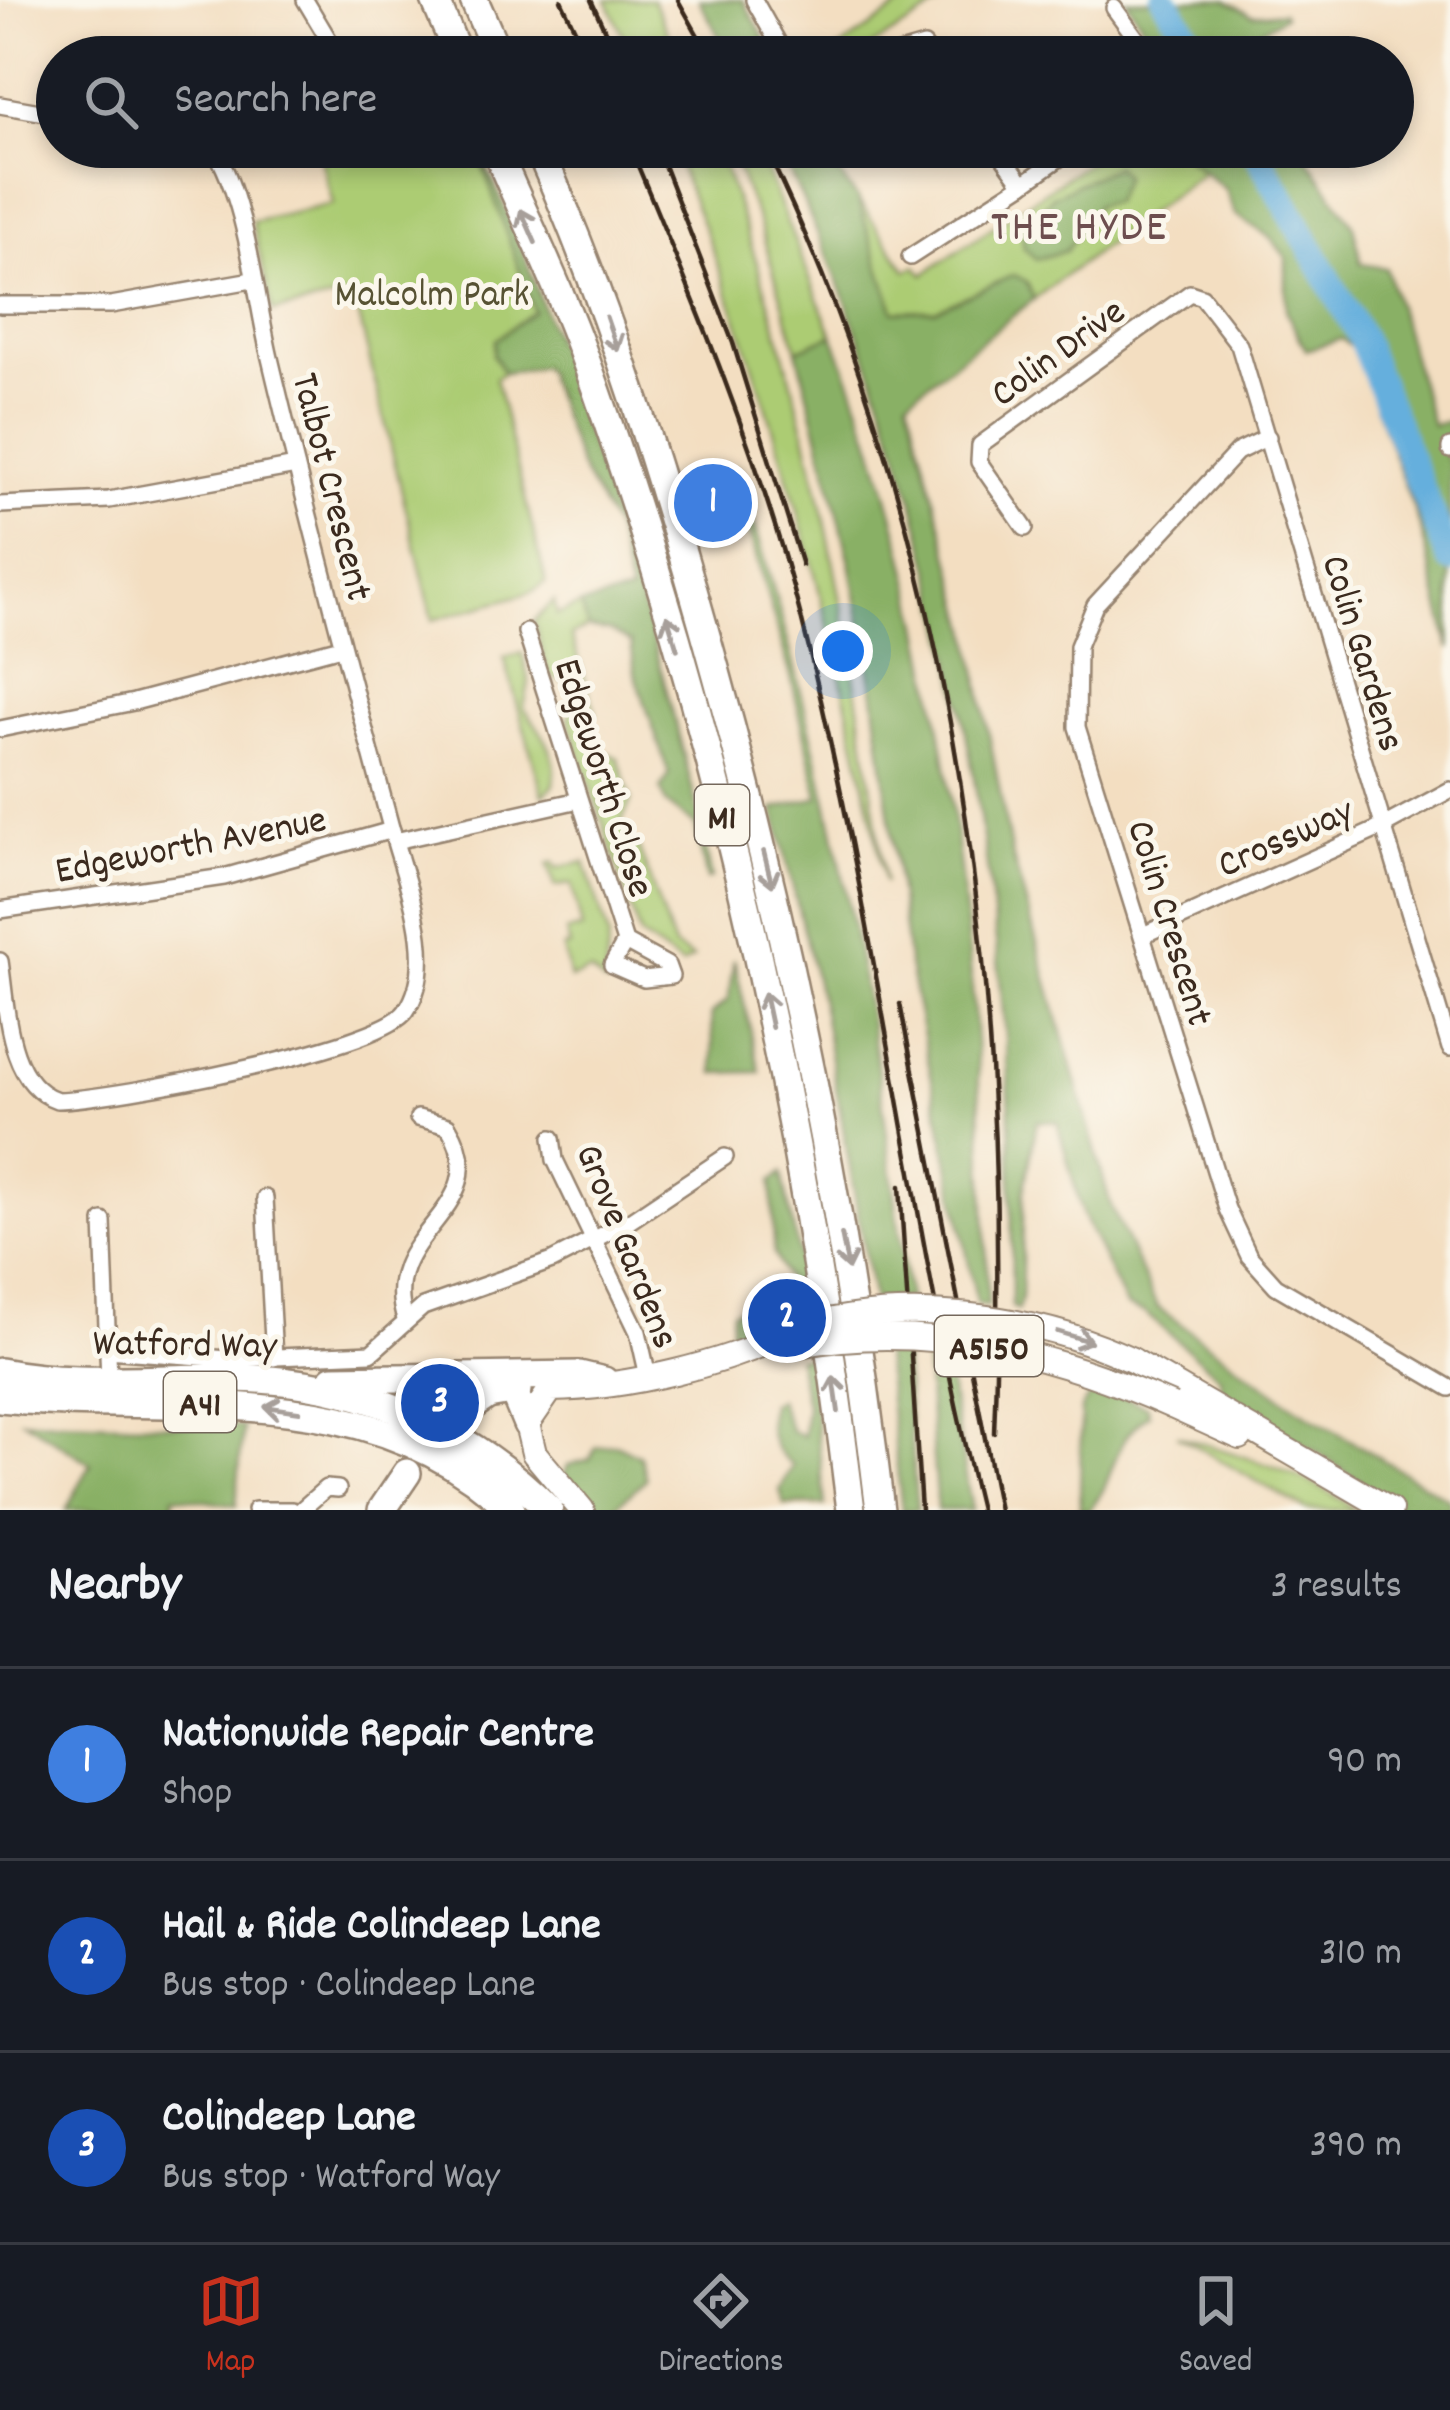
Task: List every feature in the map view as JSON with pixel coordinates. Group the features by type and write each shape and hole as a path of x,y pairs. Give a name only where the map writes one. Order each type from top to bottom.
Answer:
{"highway":[{"path":"435,0 450,36"},
{"path":"473,0 489,36"},
{"name":"M1","path":"504,168 580,344 640,523 715,787 788,1104 851,1510"},
{"name":"M1","path":"546,168 610,328 673,515 784,930 851,1283 880,1510"},
{"name":"Watford Way","path":"0,1372 109,1380 299,1382 386,1403 444,1429 505,1469 549,1510"},
{"name":"A5150","path":"299,1382 579,1375 604,1381"},
{"name":"A5150","path":"460,1414 488,1395 551,1389"},
{"path":"514,1390 527,1424"},
{"name":"Watford Way","path":"0,1398 273,1407 360,1424 442,1458 511,1510"},
{"path":"442,1458 485,1510"},
{"path":"382,1510 407,1473"}],"main road":[{"name":"A5150","path":"551,1389 648,1376 796,1338 859,1316 979,1320 1077,1336 1132,1360 1390,1510"},
{"name":"A5150","path":"796,1338 898,1337 976,1343 1078,1367 1341,1482"},
{"path":"551,1389 527,1424 534,1453 582,1510"}],"street":[{"path":"305,0 326,36"},
{"path":"754,0 774,36"},
{"path":"1114,8 1135,36"},
{"path":"0,105 36,111"},
{"name":"Talbot Crescent","path":"0,962 24,1074 37,1091 57,1100 197,1077 366,1038 400,1018 420,981 420,950 393,836 341,647 223,168"},
{"path":"1011,168 1023,184"},
{"path":"910,257 1045,168"},
{"path":"0,305 111,305 252,280"},
{"name":"Colin Gardens","path":"1190,293 1202,296 1239,345 1450,1048"},
{"name":"Colin Drive","path":"1025,529 979,462 980,446 1190,293"},
{"name":"Colin Crescent","path":"1268,436 1237,452 1095,604 1078,646 1077,727 1227,1209 1249,1256 1276,1286 1450,1388"},
{"path":"0,505 109,500 296,466"},
{"name":"Edgeworth Close","path":"526,632 625,942"},
{"path":"0,729 134,702 341,647"},
{"name":"Crossway","path":"1143,934 1383,826 1450,790"},
{"name":"Edgeworth Avenue","path":"0,910 224,877 393,836 579,800"},
{"path":"405,1319 400,1303 413,1244 452,1203 464,1174 448,1126 418,1118"},
{"name":"Grove Gardens","path":"552,1138 555,1160 638,1332 648,1376"},
{"path":"107,1350 274,1358 360,1354 380,1348 405,1319 437,1300 525,1273 593,1240 725,1156"},
{"path":"265,1198 274,1358"},
{"path":"103,1221 109,1380"},
{"path":"301,1510 326,1488 338,1489"},
{"path":"256,1510 292,1510"}],"green space":[{"path":"607,0 653,0 669,36 623,36"},
{"path":"699,0 743,0 763,36 719,36"},
{"path":"910,0 949,0 889,36 858,36"},
{"path":"1126,0 1226,0 1252,15 1282,12 1284,16 1252,36 1150,36"},
{"name":"Malcolm Park","path":"324,168 484,168 535,311 505,332 493,355 504,373 495,378 546,582 532,592 433,620 354,295 273,312 252,222 333,204"},
{"path":"483,168 528,264 611,507 667,691 712,878 707,879 695,825 666,803 661,789 669,775 635,673 631,643 609,631 588,628 581,605 630,593 614,528 580,467 545,371 542,367 504,373 493,355 495,340 534,311"},
{"path":"679,168 724,168 777,328 841,602 885,884 845,696 798,510"},
{"path":"737,168 765,168 833,335 797,350"},
{"path":"787,168 835,168 857,198 894,311 935,310 1014,275 1026,281 1034,299 908,399 969,628 1011,851 1111,1206 1157,1307 1295,1407 1450,1500 1450,1510 1402,1510 1319,1454 1224,1400 1220,1377 1145,1313 1126,1306 1083,1216 1057,1122 1037,1121 1024,1194 1021,1300 1018,1310 1012,1307 1007,1061 981,825 962,708 906,477 827,254"},
{"path":"1079,168 1198,168 1203,172 1034,299 1026,281 935,310 894,311 857,198 907,271 916,266 924,274"},
{"path":"1111,168 1124,176 1113,202 1096,205 1066,251 1036,259 1024,248 1022,230 1053,196"},
{"path":"1199,168 1314,168 1354,226 1361,264 1386,268 1432,425 1450,421 1450,444 1443,448 1450,467 1450,649 1421,529 1354,348 1341,339 1306,350 1286,312 1286,257 1271,238 1235,214 1225,189"},
{"path":"833,335 874,449 907,567 953,813 978,1062 988,1306 977,1304 908,961 874,694 850,562 797,350"},
{"path":"737,468 780,610 833,827 874,1046 909,1299 873,1301 822,1007 774,809 819,797 791,677 731,470"},
{"path":"554,601 557,615 581,605 588,628 571,635 596,714 590,717 598,747 618,758 632,800 621,822 632,847 638,846 674,947 693,958 682,965 640,936 568,718 574,703 572,691 549,676 534,621"},
{"path":"522,653 529,682 524,708 554,762 554,785 543,795 504,657"},
{"path":"554,862 556,868 585,862 609,938 605,974 620,983 605,984 590,972 570,979 563,948 570,947 566,932 582,929 572,884 555,886 548,864"},
{"path":"734,959 760,1072 715,1073 711,1014 728,1000"},
{"path":"782,1173 810,1310 730,1341 732,1311 753,1303 777,1306 791,1289 774,1254 772,1181"},
{"path":"883,1348 903,1349 917,1510 902,1510"},
{"path":"925,1349 943,1350 972,1510 937,1510"},
{"path":"809,1356 825,1505 784,1505 780,1490 793,1465 771,1438 770,1403 778,1399 791,1431 803,1436 806,1405 797,1358"},
{"path":"1096,1386 1147,1406 1149,1414 1126,1437 1098,1498 1089,1510 1080,1510 1081,1409"},
{"path":"23,1420 243,1427 236,1506 174,1496 173,1510 66,1510 91,1464"},
{"path":"1176,1435 1292,1474 1355,1510 1307,1510"},
{"path":"616,1444 640,1456 646,1479 617,1505 618,1510 595,1510 564,1476 568,1465 590,1459 596,1447"}],"waterway":[{"path":"1165,0 1189,36"},
{"path":"1266,168 1360,336 1450,559"}],"railway":[{"path":"561,0 578,36"},
{"path":"591,0 607,36"},
{"path":"678,0 698,36"},
{"path":"639,168 746,438 801,617 850,840 932,1288 980,1510"},
{"path":"665,168 733,343 802,565"},
{"path":"774,168 831,298 885,454 927,613 959,775 981,938 993,1103 994,1433"},
{"path":"900,1004 999,1510"},
{"path":"900,1186 921,1510"}],"place":[{"name":"Nationwide Repair Centre","path":"713,503"},
{"name":"Hail & Ride Colindeep Lane","path":"787,1318"},
{"name":"Colindeep Lane","path":"440,1403"}],"district":[{"name":"THE HYDE","path":"1080,223"}]}
